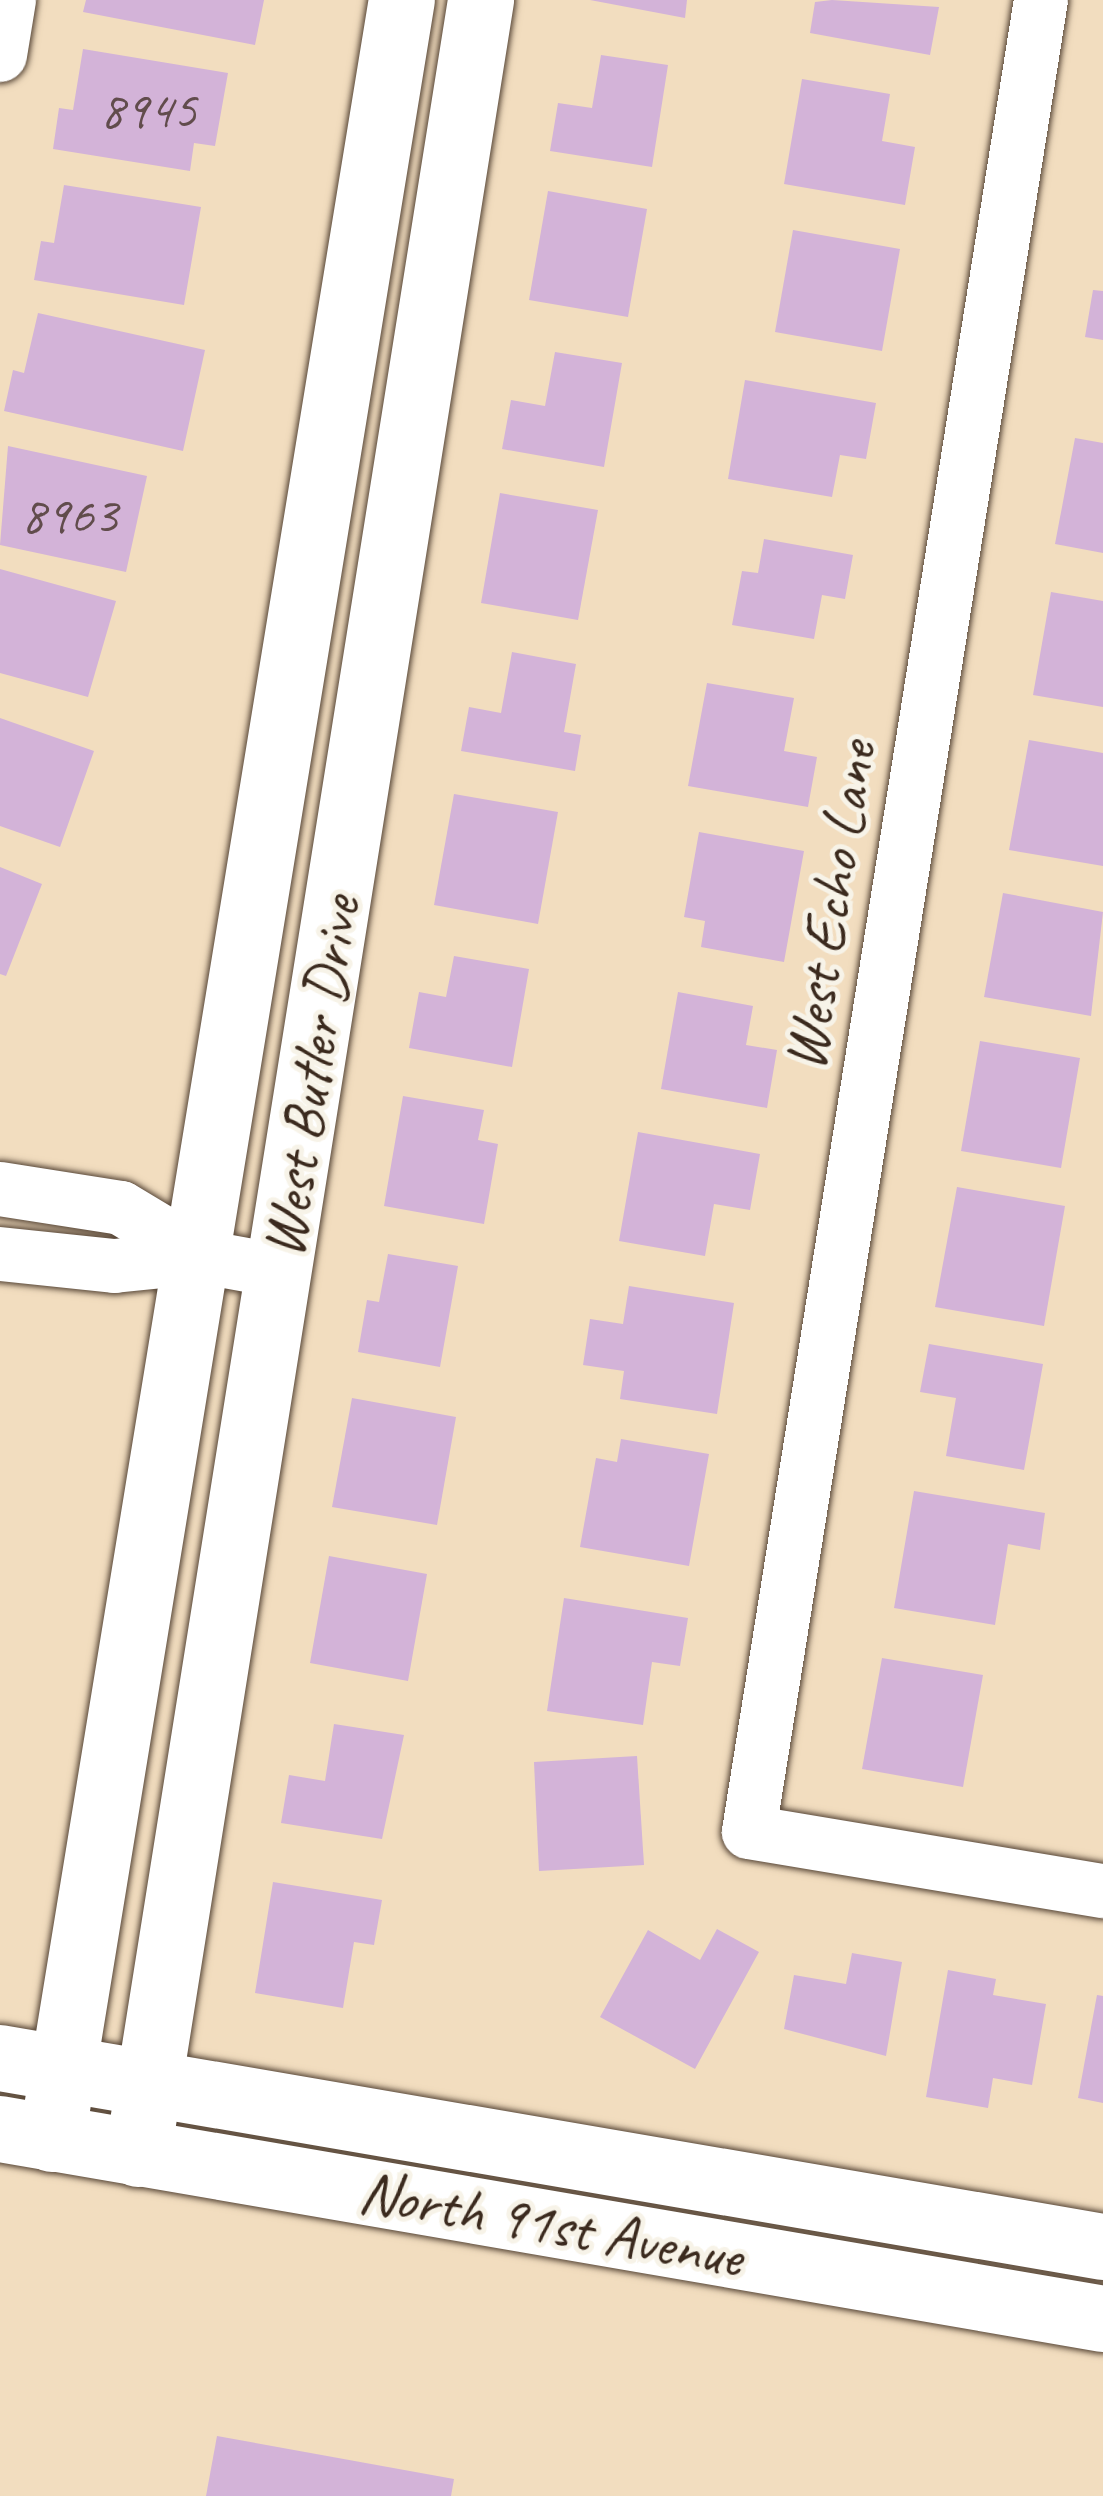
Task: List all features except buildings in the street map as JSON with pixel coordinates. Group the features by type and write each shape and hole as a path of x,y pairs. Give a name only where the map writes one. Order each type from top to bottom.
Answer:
{"street":[{"path":"0,55 9,0"},
{"name":"West Butler Drive","path":"26,2134 65,2068 202,1257 402,0"},
{"name":"West Butler Drive","path":"138,2154 482,0"},
{"name":"West Echo Lane","path":"1041,0 749,1832 1103,1891"},
{"path":"0,1189 122,1208 202,1257"},
{"path":"0,1254 114,1266 202,1257 280,1271"},
{"name":"North 91st Avenue","path":"0,2058 1103,2247"},
{"name":"North 91st Avenue","path":"26,2134 1103,2319"}]}
